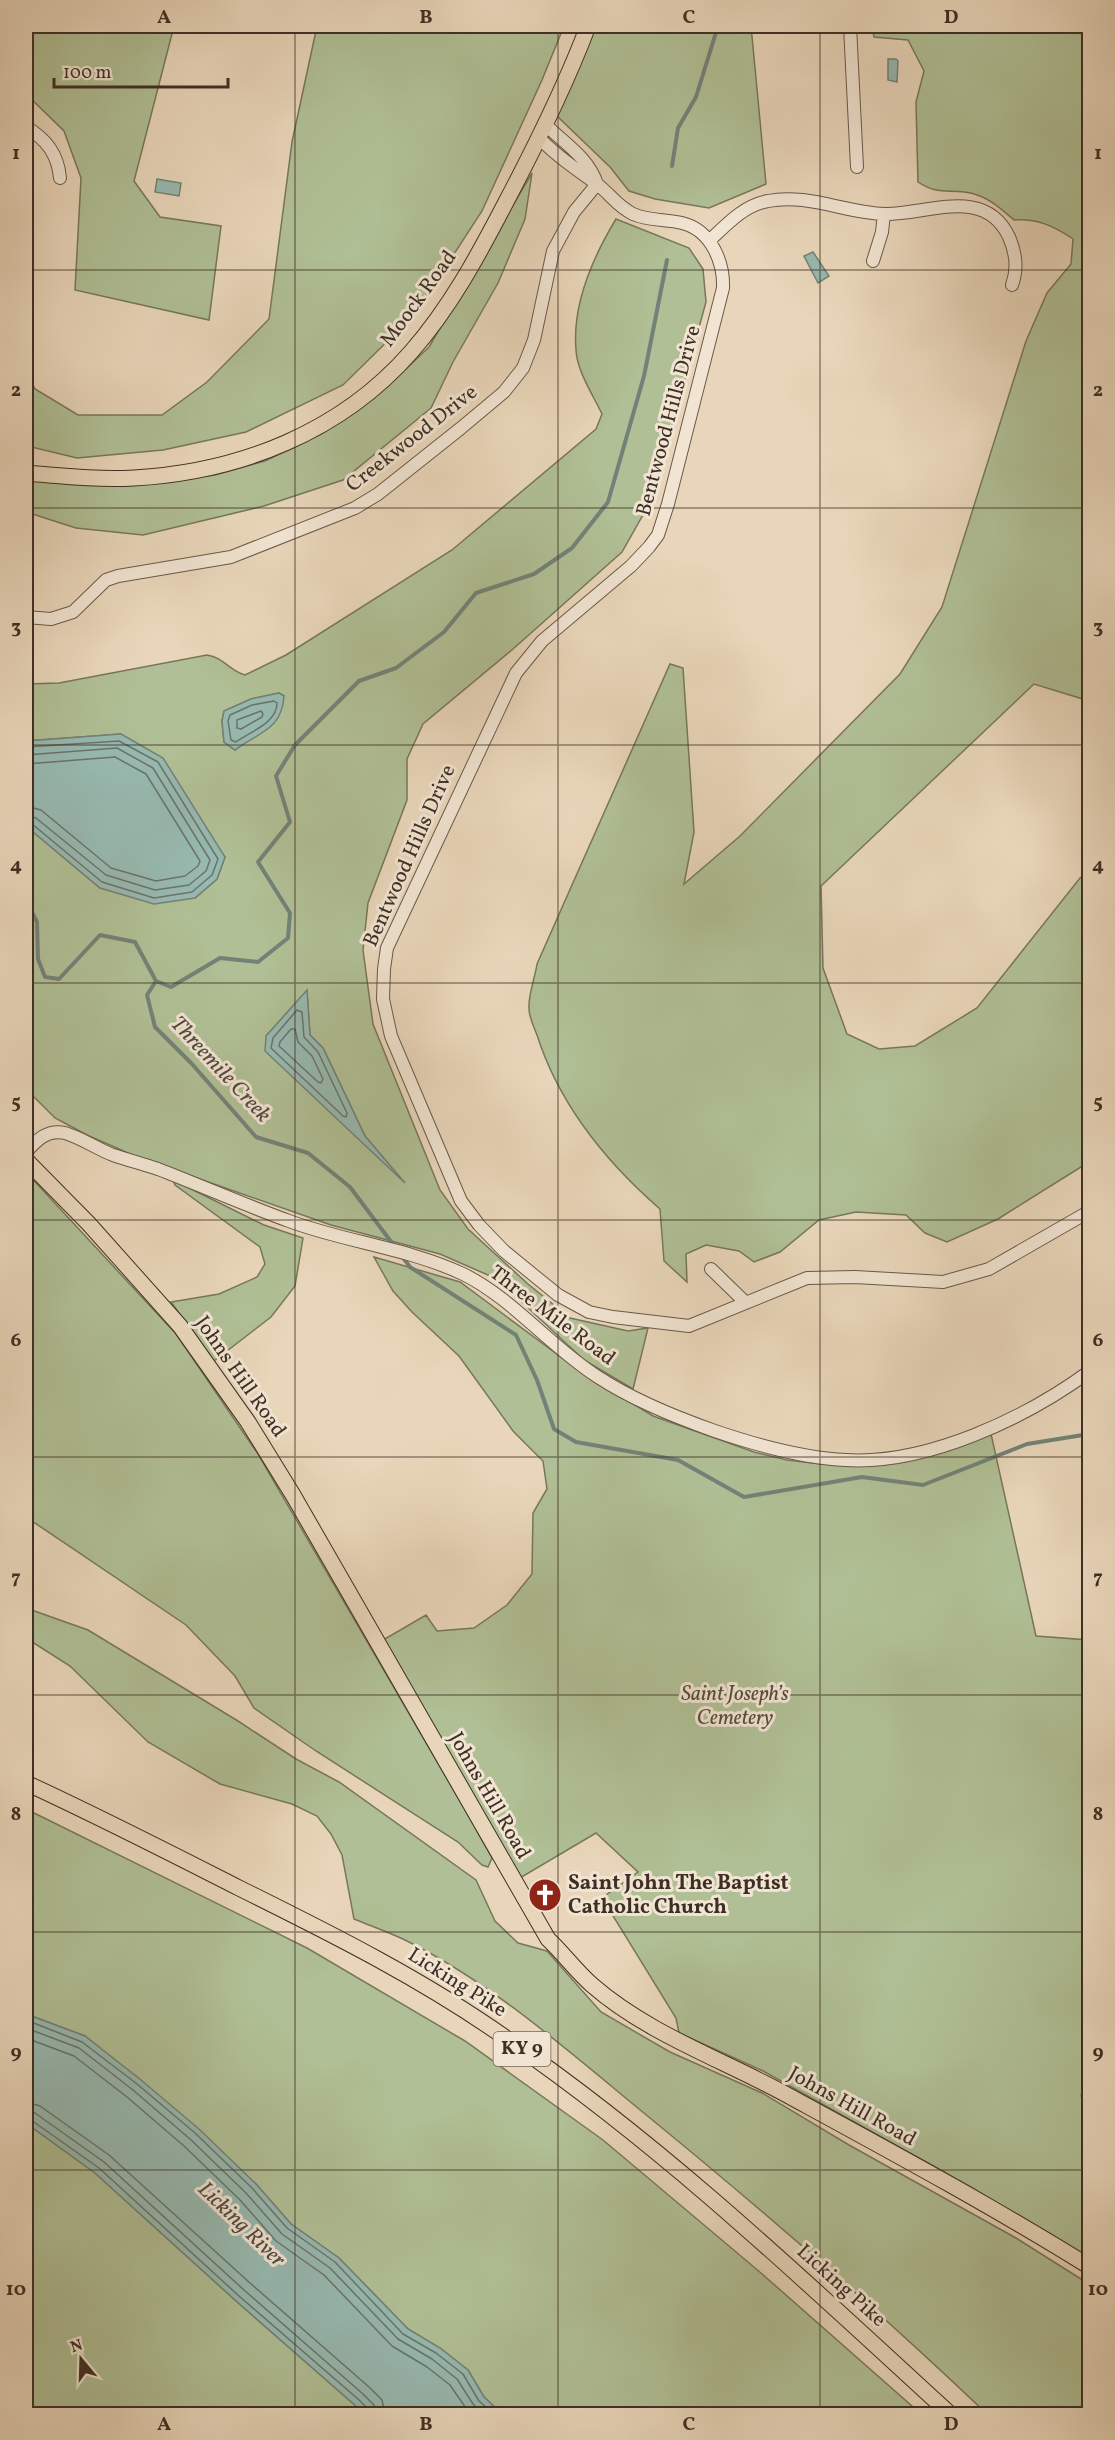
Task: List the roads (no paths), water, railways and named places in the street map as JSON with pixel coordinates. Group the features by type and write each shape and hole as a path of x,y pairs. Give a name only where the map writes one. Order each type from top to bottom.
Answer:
{"main road":[{"name":"Moock Road","path":"26,473 133,478 199,471 271,450 332,419 374,388 431,327 460,284 542,132 588,26"},
{"name":"Johns Hill Road","path":"26,1160 89,1224 180,1326 248,1422 293,1495 548,1939 568,1961 592,1985 672,2037 807,2105 975,2198 1089,2267"},
{"name":"Licking Pike","path":"26,1783 287,1912 396,1970 510,2040 716,2200 950,2415"}],"street":[{"path":"850,26 857,167"},
{"path":"26,128 38,134 52,149 60,178"},
{"name":"Bentwood Hills Drive","path":"542,132 583,176 597,184 632,213 648,219 684,223 696,229 709,241 720,260 724,274 723,288 658,535 631,566 542,641 516,673 387,948 383,999 391,1036 461,1201 479,1226 558,1295 589,1312 688,1326 807,1278 855,1277 943,1282 989,1269 1089,1211"},
{"name":"Creekwood Drive","path":"26,617 51,619 73,612 106,580 118,576 231,557 355,508 378,494 504,392 518,375 531,350 553,251 574,212 597,184"},
{"path":"709,241 730,221 754,205 767,201 806,201 884,214 948,206 967,207 986,212 1006,230 1012,243 1016,269 1011,285"},
{"path":"873,261 882,232 884,214"},
{"name":"Three Mile Road","path":"26,1152 43,1136 52,1132 65,1133 111,1154 162,1171 292,1222 412,1256 462,1274 483,1286 566,1356 600,1379 692,1423 730,1436 813,1457 848,1461 871,1460 933,1448 1007,1421 1040,1404 1089,1371"},
{"path":"711,1269 746,1303"}],"water":[{"path":"888,59 898,61 897,82 888,80"},
{"path":"157,179 181,183 179,196 155,192"},
{"path":"813,252 829,276 818,283 804,256"},
{"path":"279,693 284,696 282,707 279,716 268,729 235,750 224,742 222,721 224,711 251,699"},
{"path":"121,734 163,758 225,857 217,879 195,898 154,904 100,888 26,826 26,741"},
{"path":"307,990 310,1035 323,1048 365,1136 405,1183 265,1051 266,1036"},
{"name":"Licking River","path":"26,2014 85,2036 141,2080 199,2129 256,2184 291,2224 339,2258 408,2329 440,2348 468,2370 484,2397 502,2414 365,2414 95,2173 26,2123"}],"waterway":[{"path":"672,166 678,128 696,97 718,26"},
{"path":"156,981 171,987 220,958 258,962 288,938 290,913 258,862 290,822 276,776 295,745 359,681 396,668 444,632 476,593 534,574 572,548 608,502 644,376 667,260"},
{"name":"Threemile Creek","path":"26,912 32,912 37,922 38,959 45,977 59,979 100,935 135,942 156,981 147,995 155,1027 192,1064 256,1137 308,1153 350,1187 395,1247"},
{"name":"Threemile Creek","path":"401,1255 410,1267 516,1335 537,1380 554,1429 576,1442 678,1460 744,1497 862,1477 923,1485 1027,1444 1083,1435 1090,1429"}],"place":[{"name":"Saint John The Baptist Catholic Church","path":"545,1895"}],"park label":[{"name":"Saint Joseph’s Cemetery","path":"735,1706"}]}
